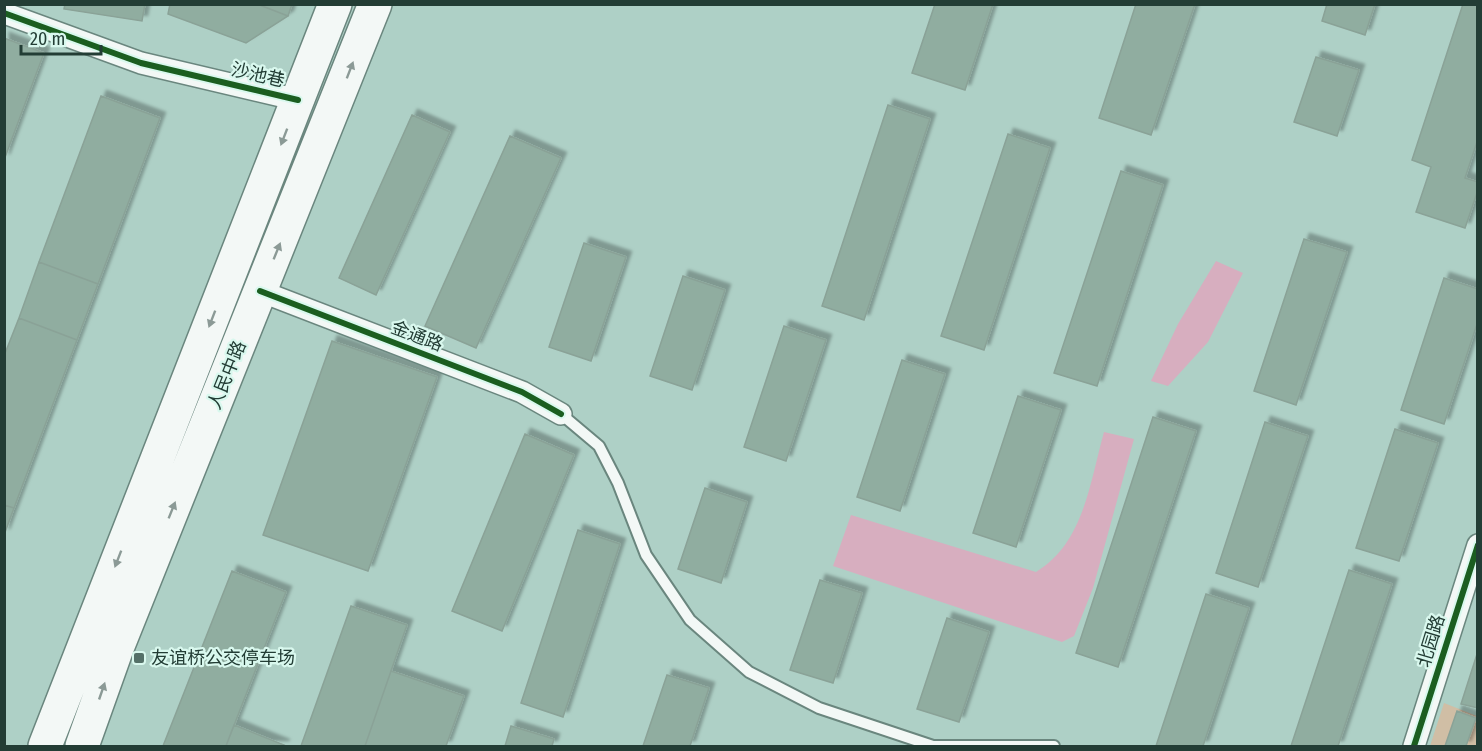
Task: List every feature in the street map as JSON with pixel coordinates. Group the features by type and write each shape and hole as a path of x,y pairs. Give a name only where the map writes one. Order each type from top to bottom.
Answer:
{"main road":[{"name":"人民中路","path":"45,747 335,4"},
{"name":"人民中路","path":"82,747 117,648 375,4"}],"street":[{"name":"沙池巷","path":"4,14 141,63 298,100"},
{"name":"金通路","path":"260,291 522,392 561,414"},
{"name":"北园路","path":"1414,747 1478,545"}],"lane":[{"path":"561,414 598,446 618,483 646,555 690,620 749,672 819,708 933,746 1054,747"}],"shaded area":[{"path":"1216,261 1243,273 1208,342 1168,386 1151,381 1178,324"},
{"path":"1104,432 1134,439 1093,588 1074,636 1062,642 833,566 851,515 1036,572 1052,560 1065,545 1075,528 1089,491"},
{"path":"1444,703 1477,716 1477,746 1466,746 1476,718 1457,711 1445,746 1430,746"}],"building":[{"path":"65,4 145,4 142,21 64,9"},
{"path":"170,4 257,4 288,16 246,43 168,14"},
{"path":"257,4 292,4 288,16"},
{"path":"935,4 993,4 965,90 912,73"},
{"path":"1136,4 1195,4 1151,135 1099,118"},
{"path":"1327,4 1375,4 1365,35 1322,21"},
{"path":"1463,4 1478,4 1478,139 1465,178 1478,182 1478,190 1465,228 1416,212 1431,167 1412,160"},
{"path":"4,38 44,53 4,160"},
{"path":"1316,57 1359,70 1337,136 1294,122"},
{"path":"101,96 160,118 98,284 39,262"},
{"path":"888,105 930,119 864,320 822,306"},
{"path":"412,115 450,132 376,295 339,278"},
{"path":"1008,134 1050,148 984,350 941,336"},
{"path":"510,136 561,158 476,348 425,326"},
{"path":"1121,171 1163,185 1097,386 1054,373"},
{"path":"1304,239 1347,252 1296,405 1254,391"},
{"path":"584,243 626,257 591,361 549,347"},
{"path":"39,262 98,284 77,340 19,318"},
{"path":"683,276 725,290 692,390 650,376"},
{"path":"1444,278 1478,289 1478,321 1444,424 1401,410"},
{"path":"19,318 77,340 14,508 4,505 4,356"},
{"path":"784,326 826,340 786,461 744,447"},
{"path":"332,341 437,377 368,571 263,535"},
{"path":"902,360 945,374 900,511 857,497"},
{"path":"1018,396 1061,410 1016,547 973,533"},
{"path":"1153,417 1196,431 1118,667 1076,653"},
{"path":"1265,422 1308,436 1258,587 1216,573"},
{"path":"1395,429 1438,443 1399,561 1356,548"},
{"path":"525,434 574,455 502,631 452,611"},
{"path":"705,488 747,502 721,583 678,569"},
{"path":"4,505 14,508 4,535"},
{"path":"578,530 620,544 563,717 521,703"},
{"path":"1349,570 1392,584 1338,746 1291,746"},
{"path":"232,571 286,592 226,746 163,746"},
{"path":"820,580 862,593 833,683 790,670"},
{"path":"1206,594 1249,608 1203,746 1156,746"},
{"path":"351,606 407,625 365,746 301,746"},
{"path":"947,618 989,632 959,722 917,709"},
{"path":"1478,651 1478,708 1461,704"},
{"path":"391,671 464,696 446,746 365,746"},
{"path":"667,675 709,688 690,746 643,746"},
{"path":"1457,711 1476,718 1466,746 1445,746"},
{"path":"234,725 284,745 226,746"},
{"path":"511,726 554,739 552,746 505,746"}],"cycle path":[{"path":"4,13 141,63 298,100"},
{"path":"260,291 522,392 561,414"},
{"path":"1414,746 1478,545"}],"place":[{"name":"友谊桥公交停车场","path":"139,658"}]}
